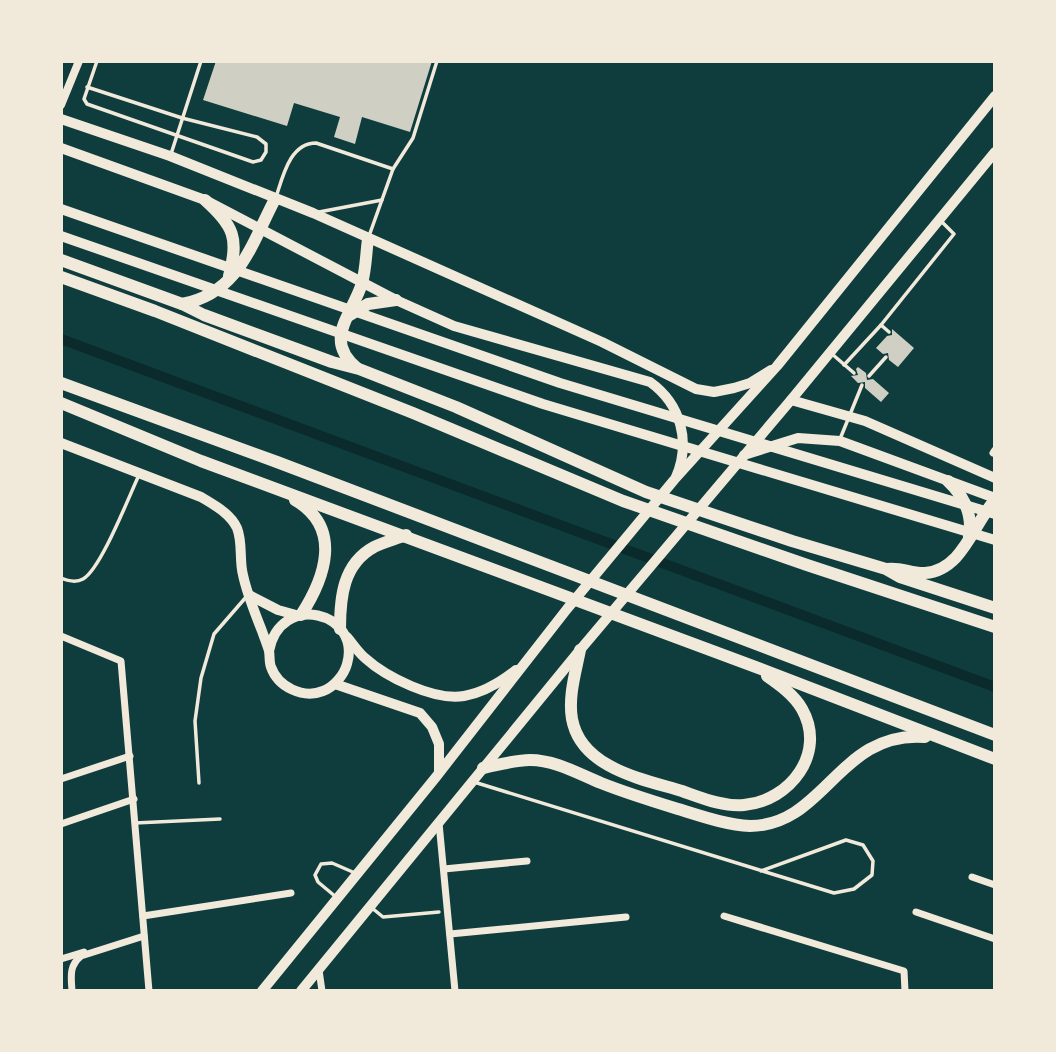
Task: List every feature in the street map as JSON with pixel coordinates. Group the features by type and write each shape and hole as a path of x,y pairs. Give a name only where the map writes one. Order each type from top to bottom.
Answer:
{"highway":[{"path":"262,991 439,772 566,609 670,485 777,366 995,96"},
{"path":"301,991 580,650 995,152"},
{"path":"182,304 214,294 228,283 246,256 275,199"},
{"path":"205,200 219,213 234,240 235,251 228,283"},
{"path":"61,209 560,383 995,514"},
{"path":"61,236 543,404 995,540"},
{"path":"359,369 349,360 343,349 341,335 343,322 362,282 368,239"},
{"path":"61,260 456,407 646,492 886,569 900,577 995,608"},
{"path":"61,278 155,311 413,413 623,501 995,627"},
{"path":"343,322 354,311 368,304 396,300"},
{"path":"61,383 290,467 995,735"},
{"path":"61,404 257,481 995,759"},
{"path":"257,481 305,506 315,517 321,530 325,547 324,568 314,594 299,615"},
{"path":"948,481 960,495 968,511 968,541"},
{"path":"886,569 901,568 919,573 936,570 958,555 995,499"},
{"path":"341,630 340,598 351,567 373,547 406,535"},
{"path":"580,650 571,698 572,719 578,737 591,753 628,775 721,803 742,806 764,802 782,793 797,779 806,761 809,743 808,727 802,709 788,692 756,667"},
{"path":"483,768 530,760 551,763 619,790 699,815 752,826 789,816 807,805 848,765 866,750 882,742 914,736 937,738"}],"main road":[{"path":"61,119 170,156 313,213 602,342 696,388 714,392 734,388 750,383 777,366"},
{"path":"61,148 205,200 396,300 466,330 641,378 657,388 670,401 678,417 682,454 670,485"},
{"path":"791,400 865,421 995,478"},
{"path":"743,455 798,438 840,441 995,499"},
{"path":"61,443 201,497 230,518 237,528 240,561 269,651 271,666 276,677 286,686 298,692 311,693 324,691 335,684 347,664 347,641 341,630"},
{"path":"249,595 278,610 299,615 322,616 333,622 365,657 388,674 414,687 443,695 458,697 471,694 500,681 520,667"},
{"path":"269,651 276,630 299,615"},
{"path":"335,684 420,713 437,736 441,754 439,772"}],"street":[{"path":"61,105 65,88 79,61"},
{"path":"61,636 121,661 149,991"},
{"path":"61,779 130,756"},
{"path":"61,824 134,799"},
{"path":"439,822 455,991"},
{"path":"444,869 527,861"},
{"path":"972,877 995,885"},
{"path":"142,916 291,893"},
{"path":"916,912 995,939"},
{"path":"450,934 626,916"},
{"path":"724,916 904,971 905,991"},
{"path":"61,959 144,934"},
{"path":"72,991 73,962 81,956 144,934"},
{"path":"318,970 322,991"}],"lane":[{"path":"87,87 182,118 257,137 265,144 266,152 261,160 253,162 87,104 83,99 87,87 97,61"},
{"path":"170,156 201,62 192,61"},
{"path":"368,239 393,169 413,138 437,61"},
{"path":"275,199 286,168 299,147 306,143 316,142 393,169"},
{"path":"313,213 382,200"},
{"path":"844,365 881,325 954,234 939,219"},
{"path":"881,325 889,332"},
{"path":"830,352 853,373"},
{"path":"869,376 886,357"},
{"path":"840,441 862,385"},
{"path":"61,578 82,580 91,571 112,534 139,473"},
{"path":"199,783 195,721 201,678 214,634 249,595"},
{"path":"472,781 761,871 834,893 854,889 872,875 873,861 863,845 846,840 761,871"},
{"path":"135,823 220,819"},
{"path":"337,898 318,882 315,874 321,864 332,863 357,874"},
{"path":"370,907 383,917 439,912"}],"building":[{"path":"216,61 432,61 410,132 362,117 355,144 334,137 340,117 294,103 287,126 203,100"},
{"path":"892,329 914,348 898,367 889,360 888,353 883,354 876,348 887,336 892,335"},
{"path":"858,367 866,373 867,380 873,379 889,393 881,402 865,388 865,382 858,383 851,376 858,375"}],"waterway":[{"path":"61,339 995,687"}]}
